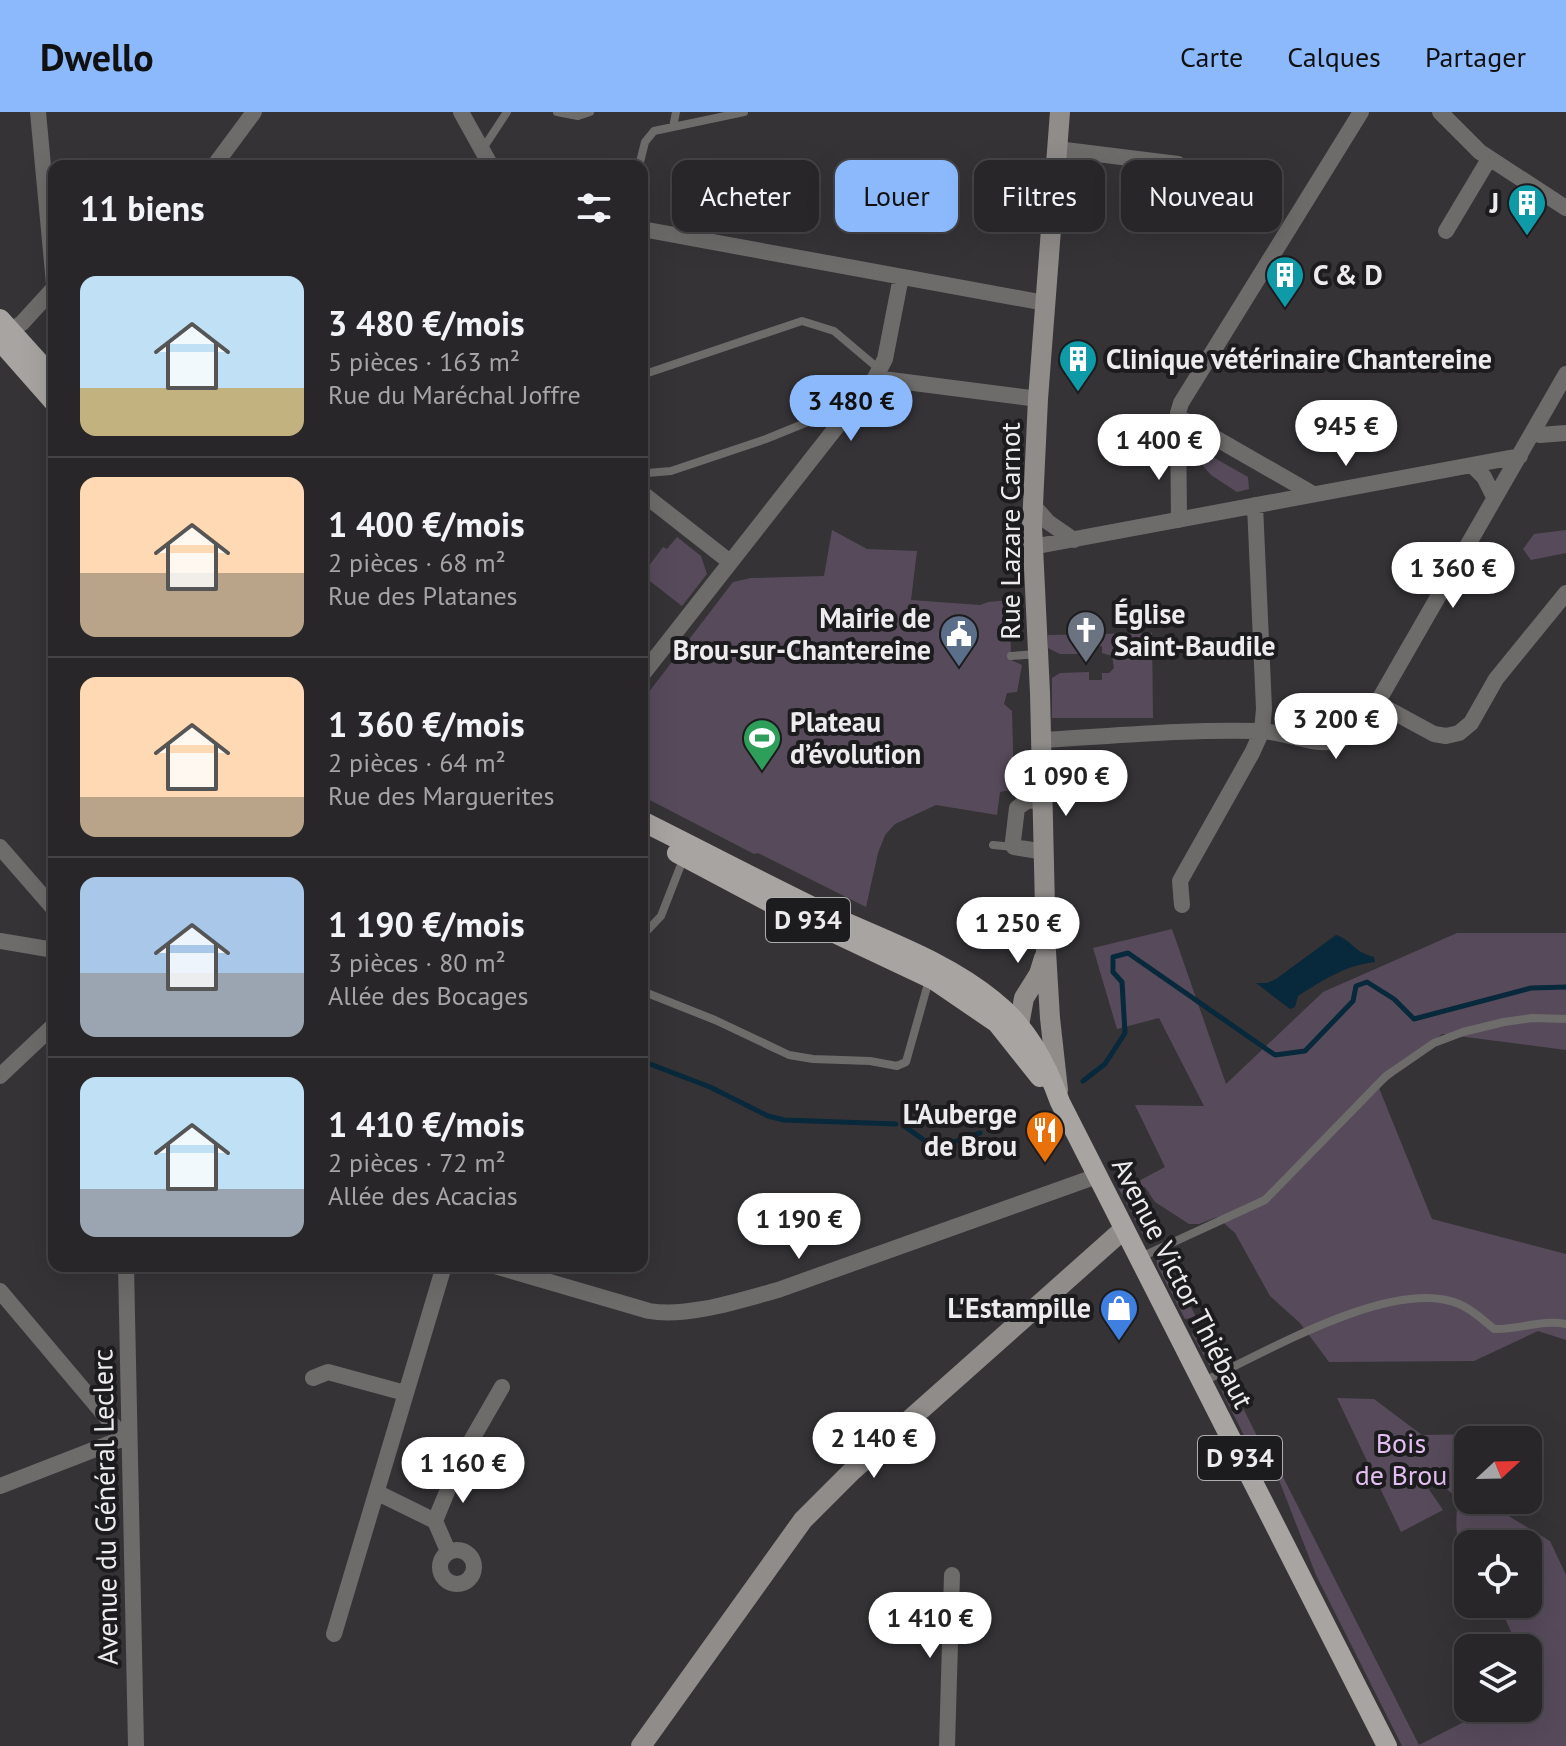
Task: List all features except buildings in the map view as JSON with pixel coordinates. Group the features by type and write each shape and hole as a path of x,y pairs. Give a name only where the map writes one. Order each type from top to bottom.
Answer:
{"main road":[{"path":"3,329 48,373"},
{"path":"3,329 48,393"},
{"name":"Avenue Victor Thiébaut","path":"648,824 931,980"},
{"name":"Avenue Victor Thiébaut","path":"648,840 681,865 773,904 931,980 994,1001 1017,1035 1048,1068 1060,1102 1387,1746"}],"street":[{"path":"38,112 48,221"},
{"path":"218,160 254,112"},
{"path":"461,112 488,160"},
{"name":"Rue Lazare Carnot","path":"1060,112 1032,504 1046,951 1060,1102"},
{"path":"1179,520 1178,413 1188,390 1361,112"},
{"path":"1440,112 1489,159 1566,208"},
{"path":"1455,112 1466,140"},
{"path":"1057,149 1146,160"},
{"path":"1446,231 1489,159"},
{"path":"648,230 1045,303"},
{"path":"648,667 877,374 885,359 901,277"},
{"path":"3,329 48,291"},
{"path":"877,374 1038,399"},
{"path":"1041,740 1262,731 1338,741 1365,724 1566,374"},
{"path":"1184,420 1313,494"},
{"path":"1534,431 1540,435 1566,433"},
{"path":"1032,547 1520,456"},
{"path":"1472,465 1484,477 1494,497"},
{"path":"648,499 672,525 730,562"},
{"path":"1032,504 1048,522 1074,540"},
{"path":"1182,905 1180,881 1262,731 1264,709 1255,505"},
{"path":"1377,703 1434,734 1446,736 1459,733 1471,723 1496,679 1566,593"},
{"path":"1043,800 1027,801 1017,808 1013,841 1014,847 1045,852"},
{"path":"0,847 48,902"},
{"path":"681,865 693,854 708,861 716,859"},
{"path":"0,941 48,949"},
{"name":"Rue Lazare Carnot","path":"1017,1035 1024,998 1039,974 1046,951"},
{"path":"931,980 944,976 993,1010 1017,1035 1050,1018"},
{"path":"994,1001 1024,998"},
{"path":"0,1076 48,1031"},
{"path":"521,1272 649,1311 669,1313 778,1290 1097,1176"},
{"path":"641,1746 774,1556 811,1510 1060,1283 1124,1229"},
{"name":"Avenue du Général Leclerc","path":"126,1272 127,1438 136,1746"},
{"path":"334,1634 442,1272"},
{"path":"0,1291 127,1438 0,1486"},
{"path":"313,1378 328,1372 405,1393"},
{"path":"435,1521 460,1460 502,1387"},
{"path":"378,1493 435,1521 448,1551"},
{"path":"947,1746 952,1575"}],"lane":[{"path":"482,150 507,112"},
{"path":"557,112 578,116 590,112"},
{"path":"673,127 676,112"},
{"path":"640,160 649,135 744,112"},
{"path":"648,373 802,321 834,331 867,358 877,374"},
{"path":"648,473 671,471 836,411 851,409"},
{"path":"1011,656 1038,654"},
{"path":"993,845 1014,847"},
{"path":"648,930 661,916 681,865"},
{"path":"648,993 715,1020 789,1055 897,1066 906,1062 931,980"},
{"path":"1139,1258 1265,1200 1386,1076 1434,1043 1504,1022 1532,1018 1566,1019"},
{"path":"1201,1383 1327,1322 1387,1304 1421,1298 1458,1303 1494,1329 1509,1330 1541,1321 1566,1324"}],"green space":[{"path":"1198,442 1204,452 1248,477 1249,489 1237,492 1211,475 1190,451 1190,447"},
{"path":"832,530 867,549 917,551 911,600 980,605 1010,600 1011,660 1022,665 1017,692 1007,693 1004,704 1012,711 1014,789 1000,792 997,815 936,805 895,824 885,835 878,853 866,907 648,799 648,693 733,582 751,578 824,576"},
{"path":"1566,530 1566,553 1531,560 1523,549 1534,534"},
{"path":"677,537 701,556 707,574 682,606 648,580 648,567 663,547 667,549"},
{"path":"1152,633 1153,718 1052,718 1052,678 1060,673 1089,672 1089,680 1102,680 1102,673 1109,673 1114,668 1112,656 1102,653 1102,646 1088,646 1088,654 1060,654 1048,648 1048,635"},
{"path":"1172,929 1226,1084 1323,992 1457,933 1566,933 1566,1050 1442,1034 1379,1088 1432,1219 1566,1254 1566,1340 1538,1331 1474,1361 1329,1362 1300,1323 1270,1296 1235,1233 1217,1217 1199,1224 1189,1224 1155,1202 1145,1187 1137,1191 1135,1183 1165,1167 1135,1105 1204,1106 1159,1018 1117,1029 1093,948"},
{"path":"1127,1181 1158,1241 1146,1241 1118,1187"},
{"path":"1164,1254 1196,1317 1185,1319 1157,1265 1157,1258"},
{"path":"1201,1326 1220,1365 1217,1367 1209,1365 1192,1334"},
{"path":"1228,1378 1272,1466 1260,1467 1221,1390"},
{"name":"Bois de Brou","path":"1337,1398 1374,1399 1422,1435 1454,1434 1454,1495 1439,1482 1426,1485 1443,1510 1401,1532"},
{"name":"Bois de Brou","path":"1281,1473 1419,1745 1464,1722 1542,1722 1542,1634 1512,1634 1505,1618 1542,1618 1542,1536 1550,1541 1566,1575 1566,1746 1402,1746 1316,1575 1277,1475"},
{"name":"Bois de Brou","path":"1456,1514 1505,1514 1532,1530 1457,1530"}],"water":[{"path":"1336,935 1374,957 1375,962 1354,966 1326,979 1298,996 1295,1007 1290,1009 1256,983 1276,979"}],"waterway":[{"path":"1083,1081 1105,1064 1125,1033 1122,982 1113,972 1113,957 1128,953 1275,1055 1305,1051 1353,1001 1356,986 1367,982 1394,999 1414,1019 1531,988 1566,987"},
{"path":"648,1063 710,1087 768,1116 784,1120 896,1124"},
{"path":"904,1126 935,1148 980,1133"}],"place":[{"name":"J","path":"1527,237"},
{"name":"C & D","path":"1285,309"},
{"name":"Clinique vétérinaire Chantereine","path":"1078,393"},
{"name":"Église Saint-Baudile","path":"1086,664"},
{"name":"Mairie de Brou-sur-Chantereine","path":"959,668"},
{"name":"Plateau d’évolution","path":"762,772"},
{"name":"L'Auberge de Brou","path":"1045,1164"},
{"name":"L'Estampille","path":"1119,1342"}]}
